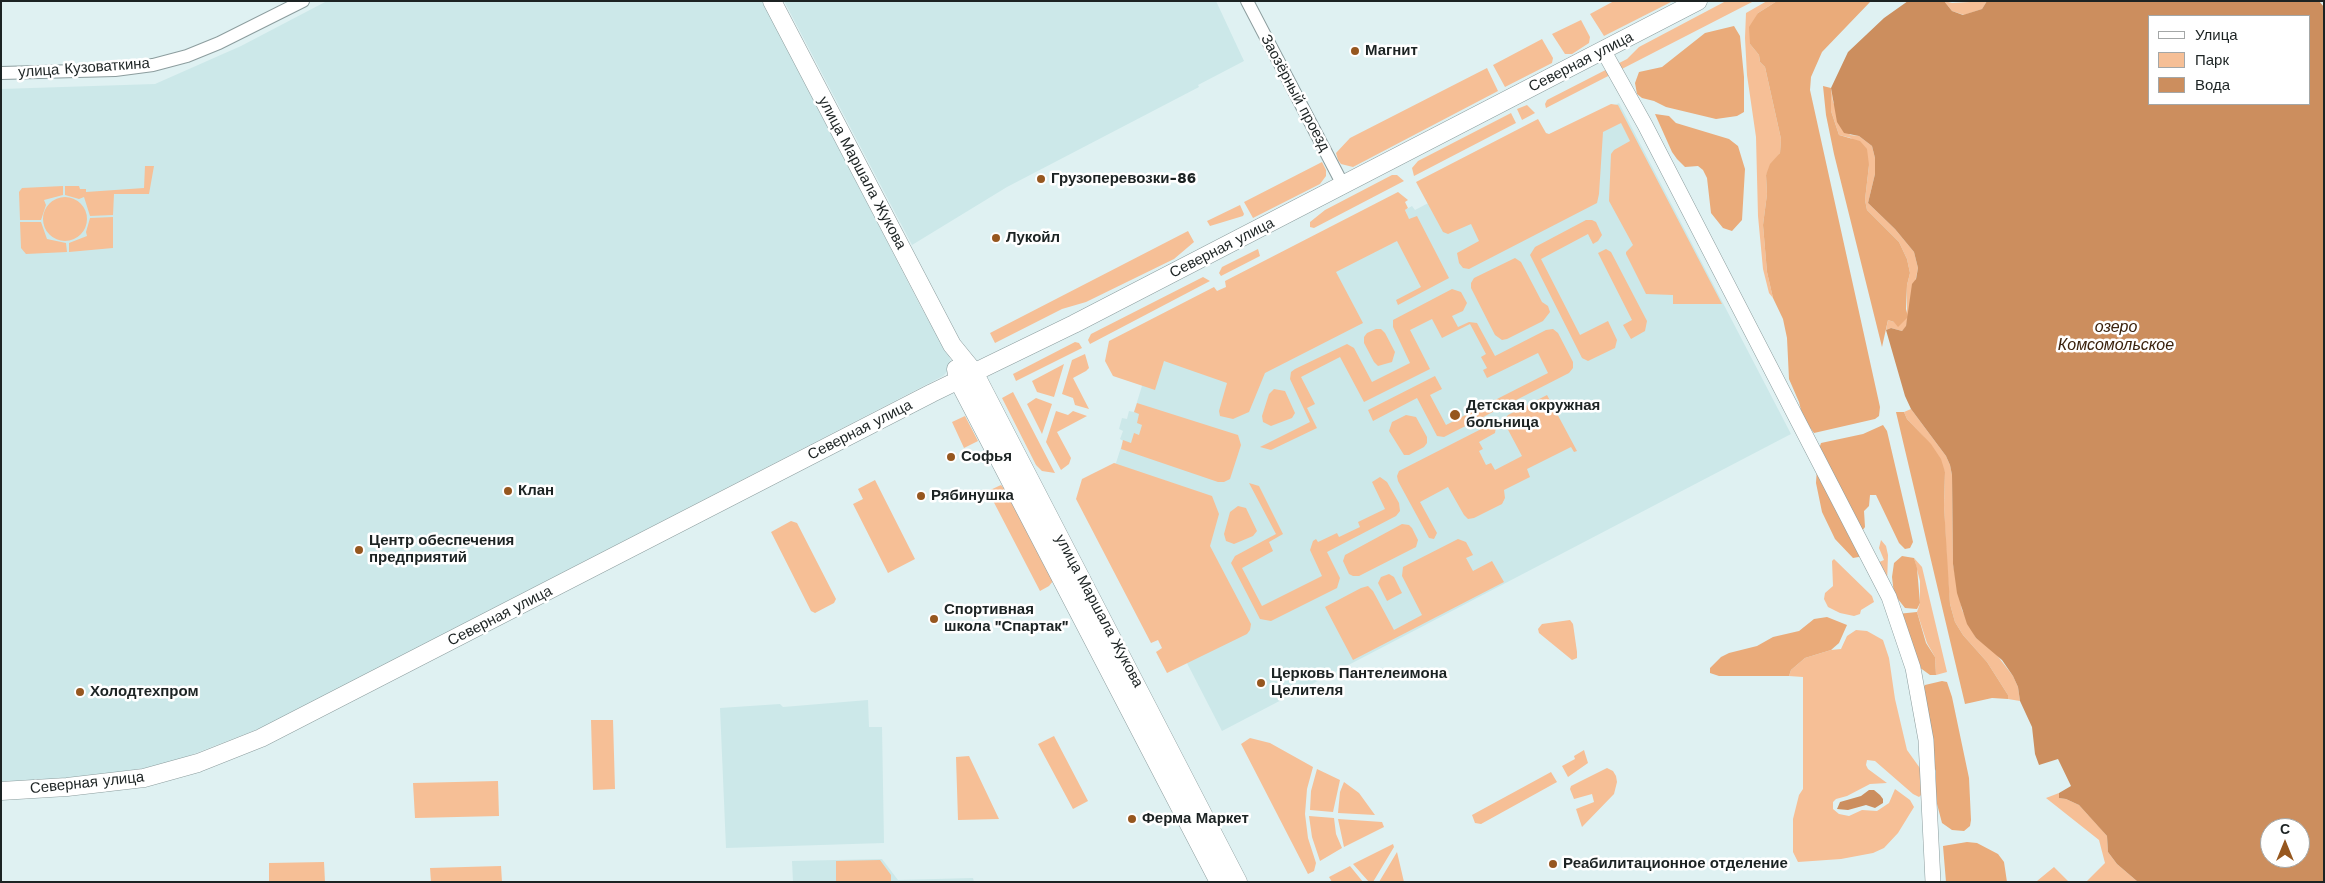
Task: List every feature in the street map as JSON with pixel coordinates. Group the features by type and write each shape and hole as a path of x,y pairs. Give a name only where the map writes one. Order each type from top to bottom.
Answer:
{"main road":[{"name":"улица Маршала Жукова","path":"772,1 952,345 974,372 1011,463 1219,882"},
{"name":"Северная улица","path":"1,791 67,788 144,778 198,764 229,752 400,668 958,380 1083,319 1698,1"},
{"name":"улица Маршала Жукова","path":"952,345 958,380 1011,463 1238,882"}],"street":[{"name":"улица Кузоваткина","path":"1,73 96,70 153,65 187,56 220,43 303,1"},
{"name":"Заозёрный проезд","path":"1247,1 1343,185"},
{"path":"1603,50 1645,126 1889,597 1913,668 1926,740 1933,882"}],"shaded area":[{"path":"327,1 762,1 922,309 949,355 951,363 949,370 943,376 266,726 178,760 152,767 80,778 1,783 1,89 155,84 241,46"},
{"path":"784,1 1216,1 1244,61 1198,85 1199,87 1007,187 912,245"},
{"path":"1777,1 1871,1 1822,52 1811,77 1810,90 1880,407 1879,416 1875,419 1814,433 1803,418 1799,402 1789,379 1787,338 1783,319 1773,298 1767,272 1763,225 1767,194 1766,175 1770,164 1780,153 1781,139 1765,67 1760,62 1759,55 1750,44 1749,27 1758,13"},
{"path":"1734,26 1740,36 1744,77 1744,112 1737,116 1716,119 1666,107 1642,98 1637,94 1635,83 1639,72 1662,67 1705,33"},
{"path":"1823,86 1831,88 1831,111 1839,135 1860,141 1867,149 1869,165 1865,200 1867,210 1899,242 1907,259 1910,273 1907,285 1906,309 1908,317 1898,327 1894,322 1888,320 1882,347 1834,154 1826,115"},
{"name":"Детская окружная больница","path":"1619,103 1791,434 1222,731 1090,475 1116,463 1123,441 1120,439 1123,431 1119,429 1122,418 1127,419 1129,411 1134,412 1145,376 1135,354 1407,214 1405,210 1412,206 1415,210"},
{"path":"1655,114 1669,116 1676,123 1729,139 1738,146 1745,169 1742,220 1732,231 1723,228 1711,213 1707,178 1703,170 1698,166 1685,167 1677,159"},
{"path":"1896,412 1904,412 1907,419 1931,444 1941,459 1945,472 1944,506 1950,604 1955,622 1963,635 1987,662 2008,695 2008,699 1992,698 1965,704"},
{"path":"1883,425 1887,431 1913,542 1910,548 1905,549 1899,543 1876,495 1870,495 1869,506 1864,511 1865,527 1859,535 1864,556 1853,558 1835,539 1822,512 1816,483 1818,452 1821,443 1863,434"},
{"path":"1902,556 1914,558 1917,568 1920,603 1917,609 1905,608 1894,594 1892,577 1894,563"},
{"path":"1917,612 1926,643 1935,657 1936,675 1930,675 1919,667 1897,614"},
{"path":"1827,617 1847,625 1839,643 1831,650 1805,658 1791,670 1789,676 1719,676 1710,673 1710,668 1721,657 1729,653 1757,646 1773,637 1799,631 1814,619"},
{"path":"1942,681 1947,682 1952,697 1969,778 1971,820 1970,826 1964,831 1952,830 1942,823 1936,800 1936,771 1920,740 1914,718 1914,706 1925,685"},
{"path":"868,700 869,727 882,727 884,843 726,848 720,708 780,704 783,707"},
{"path":"1967,842 1977,843 1998,854 2004,862 2007,882 1946,882 1943,846"},
{"path":"882,859 898,880 973,878 974,882 793,882 792,861"}],"green space":[{"path":"1614,1 1673,1 1604,36 1590,14"},
{"path":"1726,1 1754,1 1546,108 1547,100 1627,59 1639,47"},
{"path":"1767,1 1777,1 1758,13 1750,44 1759,55 1760,62 1765,67 1781,139 1780,153 1766,175 1767,194 1763,225 1767,272 1773,298 1769,293 1763,269 1758,216 1756,137 1747,75 1745,38 1746,13"},
{"path":"1944,1 1952,3 1987,1 1982,9 1964,15 1952,11"},
{"path":"1581,20 1590,37 1589,43 1572,54 1565,54 1552,34"},
{"path":"1542,39 1553,58 1552,63 1505,87 1493,65"},
{"path":"1487,68 1498,91 1353,167 1341,164 1338,160 1336,153 1350,138"},
{"path":"1831,88 1833,102 1850,135 1859,136 1872,146 1875,158 1875,174 1868,203 1895,229 1914,252 1918,268 1906,327 1902,331 1891,328 1886,330 1888,320 1894,322 1907,317 1907,285 1910,273 1907,259 1899,242 1867,210 1865,200 1869,165 1851,138 1839,135 1831,111"},
{"path":"1611,104 1618,105 1722,304 1673,304 1673,295 1646,294 1626,254 1633,245 1609,201 1611,154 1614,150 1630,141 1621,123 1603,132 1597,203 1469,269 1463,268 1459,263 1457,253 1479,241 1471,224 1448,234 1443,232 1416,182 1538,119 1546,133 1549,134"},
{"path":"1527,105 1535,113 1522,120 1517,109"},
{"path":"1511,113 1516,123 1414,176 1412,168 1418,161"},
{"path":"1322,162 1326,170 1326,176 1320,184 1253,218 1244,202"},
{"path":"145,166 154,166 149,194 114,194 113,215 90,216 84,197 79,199 65,195 65,186 79,186 80,189 86,189 86,192 144,188"},
{"path":"1392,175 1397,175 1404,181 1314,228 1310,227 1310,222 1325,210"},
{"path":"63,186 63,195 44,200 46,205 41,220 20,220 19,192 22,188"},
{"path":"1398,192 1408,200 1405,202 1408,208 1405,210 1409,219 1417,216 1449,278 1398,305 1396,300 1421,287 1397,241 1336,272 1363,323 1265,373 1249,412 1233,419 1220,416 1219,411 1227,383 1164,361 1155,390 1113,376 1105,361 1109,341 1214,287 1217,291 1226,287 1225,281"},
{"path":"69,197 81,203 86,210 86,228 81,235 74,240 61,241 53,238 46,231 43,215 46,207 53,200"},
{"path":"1240,205 1243,216 1210,226 1207,221"},
{"path":"113,217 113,248 69,252 69,243 87,236 86,232 90,218"},
{"path":"1586,220 1596,222 1602,235 1598,241 1593,244 1588,234 1541,259 1580,335 1608,321 1617,340 1615,348 1588,361 1582,358 1530,255 1535,247"},
{"path":"20,222 41,222 47,239 66,243 67,252 26,254 21,248"},
{"path":"1188,231 1194,242 1174,259 1086,302 1062,309 995,343 990,333"},
{"path":"1258,249 1260,256 1221,276 1219,273 1222,267"},
{"path":"1606,249 1611,252 1647,321 1645,331 1631,339 1623,325 1632,320 1598,253"},
{"path":"1515,258 1521,262 1542,302 1548,306 1550,312 1543,321 1502,340 1495,335 1471,288 1471,283 1474,278"},
{"path":"1203,277 1210,281 1090,344 1088,340 1091,334"},
{"path":"1452,289 1461,292 1467,303 1463,311 1452,316 1458,327 1469,322 1477,323 1495,356 1546,330 1553,329 1558,333 1573,362 1573,368 1569,373 1444,437 1437,436 1417,398 1373,421 1368,410 1435,376 1442,389 1430,395 1446,425 1548,373 1538,353 1487,378 1483,370 1487,368 1481,357 1486,354 1470,324 1442,338 1432,319 1410,330 1430,369 1364,402 1340,357 1301,377 1315,404 1307,408 1317,428 1271,450 1260,447 1310,422 1290,379 1291,372 1347,344 1354,348 1372,382 1410,363 1393,327 1393,320"},
{"path":"1381,329 1385,333 1395,352 1392,362 1378,366 1364,343 1364,337 1367,333"},
{"path":"1075,342 1079,343 1082,348 1016,381 1013,374"},
{"path":"1085,354 1089,368 1073,378 1089,409 1075,405 1073,398 1062,394 1072,360"},
{"path":"1064,364 1054,397 1037,392 1032,381"},
{"path":"1274,389 1285,391 1295,413 1292,418 1271,426 1263,422 1262,416 1269,394"},
{"path":"1013,392 1055,473 1042,471 1036,465 1002,398"},
{"path":"1547,395 1577,451 1574,452 1571,447 1527,469 1530,477 1504,490 1505,498 1502,504 1474,518 1468,519 1464,515 1448,487 1420,502 1437,533 1434,539 1429,538 1398,481 1399,471 1491,424 1496,427 1495,433 1479,442 1483,449 1479,451 1486,465 1491,463 1495,470 1522,456 1506,426 1505,419 1508,415"},
{"path":"1036,398 1052,404 1042,434 1027,404"},
{"path":"1137,403 1238,435 1241,445 1230,479 1218,482 1121,449 1123,440 1131,443 1134,433 1139,435 1142,425 1137,423 1139,414 1134,412"},
{"path":"1911,409 1946,456 1950,465 1952,475 1953,564 1962,610 1976,638 1993,650 2013,676 2018,687 2020,701 2008,699 2008,695 1987,662 1963,635 1955,622 1950,604 1947,567 1944,506 1945,472 1923,436 1907,419 1904,412"},
{"path":"1056,411 1068,415 1073,411 1087,416 1057,432 1071,458 1069,464 1061,470 1046,442"},
{"path":"1406,415 1416,417 1427,437 1427,443 1424,447 1409,455 1404,455 1389,431 1392,422"},
{"path":"965,416 978,441 964,448 952,422"},
{"path":"1114,463 1212,496 1219,514 1210,546 1251,624 1247,634 1167,673 1156,652 1162,648 1158,640 1151,643 1076,499 1082,479"},
{"path":"1380,477 1387,482 1399,503 1400,511 1396,516 1327,552 1340,578 1337,588 1271,621 1260,619 1231,563 1235,556 1276,534 1249,483 1259,486 1283,534 1269,542 1273,551 1242,568 1262,606 1322,576 1310,550 1313,541 1316,539 1318,542 1337,533 1339,537 1360,527 1358,522 1385,509 1372,482"},
{"path":"875,480 915,559 888,573 853,504 863,499 858,489"},
{"path":"1001,485 1016,503 1053,581 1049,586 1040,591 988,491"},
{"path":"1238,506 1246,508 1257,531 1253,536 1234,544 1226,541 1224,534 1230,512"},
{"path":"791,521 797,523 836,599 834,603 815,613 811,611 771,532"},
{"path":"1402,524 1409,525 1412,528 1418,540 1416,547 1359,576 1349,574 1343,561 1345,555"},
{"path":"1458,539 1466,542 1473,555 1466,558 1473,571 1492,561 1504,582 1353,660 1325,607 1368,586 1373,591 1394,630 1422,615 1402,576 1403,567"},
{"path":"1881,540 1886,546 1888,555 1887,584 1877,563 1884,560 1879,548"},
{"path":"1914,558 1922,567 1947,672 1936,675 1935,657 1927,643 1917,612 1920,603 1920,581"},
{"path":"1834,559 1872,596 1874,602 1861,610 1860,614 1854,616 1840,613 1828,607 1824,599 1825,593 1833,586 1832,561"},
{"path":"1389,574 1394,577 1402,593 1387,601 1378,583 1381,577"},
{"path":"1570,620 1573,624 1577,652 1577,658 1572,660 1539,633 1538,629 1542,624"},
{"path":"1856,630 1867,631 1883,640 1889,658 1895,699 1907,750 1922,771 1922,794 1919,797 1913,794 1875,761 1867,760 1866,765 1868,769 1887,783 1870,784 1847,796 1836,799 1833,802 1833,809 1839,814 1849,816 1862,810 1877,811 1889,803 1895,789 1910,800 1914,807 1898,833 1884,848 1873,853 1841,859 1798,862 1793,852 1793,819 1799,795 1803,789 1803,677 1789,676 1791,670 1805,658 1841,649 1847,636"},
{"path":"591,720 613,720 615,789 593,790"},
{"path":"1054,736 1088,801 1073,809 1038,744"},
{"path":"1250,738 1270,743 1313,767 1307,789 1305,814 1308,838 1316,863 1314,871 1308,874 1241,744"},
{"path":"1584,750 1588,763 1568,777 1562,766 1575,759 1574,756"},
{"path":"969,756 999,819 958,820 956,757"},
{"path":"1607,768 1613,771 1616,776 1617,782 1614,794 1582,827 1576,809 1594,802 1592,794 1574,799 1570,789 1571,786"},
{"path":"1317,769 1340,780 1333,812 1310,810 1311,791"},
{"path":"1551,772 1557,782 1481,824 1475,823 1472,815"},
{"path":"498,781 499,816 415,818 413,783"},
{"path":"1344,782 1359,793 1375,815 1338,813 1340,792"},
{"path":"2059,793 2059,798 2079,805 2100,828 2107,836 2108,852 2117,864 2138,882 2086,882 2105,863 2099,840 2046,798"},
{"path":"1309,816 1334,818 1336,834 1342,848 1320,861 1312,837"},
{"path":"1338,819 1382,822 1384,827 1344,847"},
{"path":"1393,844 1394,847 1373,882 1369,882 1353,864"},
{"path":"1397,852 1404,882 1379,882"},
{"path":"880,860 891,875 891,882 836,882 836,861"},
{"path":"324,862 325,882 269,882 269,863"},
{"path":"501,866 502,882 431,882 430,868"},
{"path":"1350,866 1363,882 1332,882 1329,877"},
{"path":"2054,867 2069,882 2037,881"}],"water":[{"name":"озеро Комсомольское","path":"1908,1 1944,1 1952,11 1963,15 1982,9 1987,1 2319,1 2324,7 2324,882 2138,882 2117,864 2108,852 2107,836 2079,805 2059,798 2059,793 2071,786 2058,759 2039,765 2035,754 2032,727 2020,701 2018,687 2013,676 2002,660 1976,638 1967,624 1957,593 1953,564 1952,475 1950,465 1946,456 1911,409 1905,396 1886,330 1891,328 1902,331 1906,326 1912,284 1916,279 1918,268 1914,252 1895,229 1868,203 1875,174 1875,158 1872,146 1859,136 1844,133 1837,122 1831,88 1848,52 1884,18"},
{"path":"1869,790 1874,790 1880,795 1883,803 1875,808 1866,805 1848,810 1837,809 1840,802 1861,796"}],"place":[{"name":"Магнит","path":"1355,51"},
{"name":"Грузоперевозки-86","path":"1041,179"},
{"name":"Лукойл","path":"996,238"},
{"name":"Детская окружная больница","path":"1455,415"},
{"name":"Софья","path":"951,457"},
{"name":"Клан","path":"508,491"},
{"name":"Рябинушка","path":"921,496"},
{"name":"Центр обеспечения предприятий","path":"359,550"},
{"name":"Спортивная школа \"Спартак\"","path":"934,619"},
{"name":"Церковь Пантелеимона Целителя","path":"1261,683"},
{"name":"Холодтехпром","path":"80,692"},
{"name":"Ферма Маркет","path":"1132,819"},
{"name":"Реабилитационное отделение","path":"1553,864"}]}
